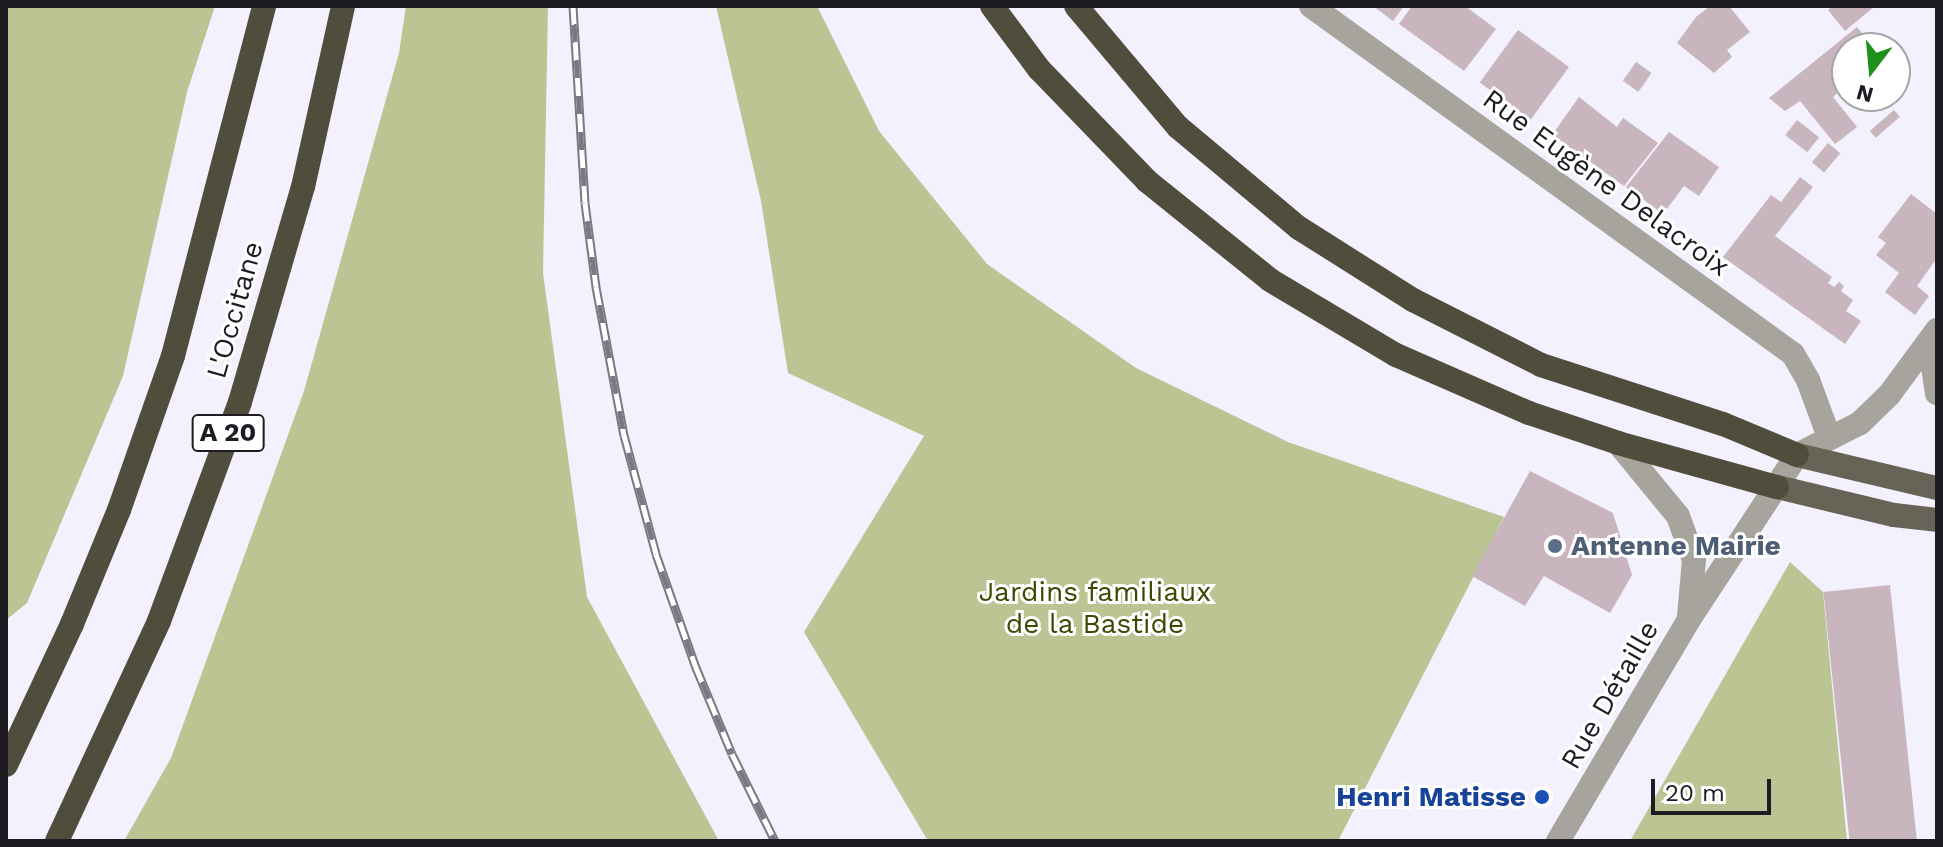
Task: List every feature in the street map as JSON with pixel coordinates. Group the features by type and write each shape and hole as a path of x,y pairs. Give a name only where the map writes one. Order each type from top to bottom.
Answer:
{"highway":[{"name":"L'Occitane","path":"6,765 72,624 119,510 173,356 264,6"},
{"name":"L'Occitane","path":"57,841 159,621 240,402 303,187 343,6"},
{"path":"992,6 1039,69 1147,181 1270,280 1396,355 1529,413 1618,443 1777,487"},
{"path":"1076,6 1178,127 1299,228 1413,300 1541,365 1723,424 1797,455"}],"main road":[{"path":"1797,455 1937,488"},
{"path":"1777,487 1894,515 1937,520"}],"street":[{"name":"Rue Eugène Delacroix","path":"1311,6 1793,354 1808,380 1829,437"},
{"path":"1797,455 1860,423 1889,395 1933,336"},
{"path":"1933,336 1937,393"},
{"name":"Rue Détaille","path":"1618,443 1678,516 1694,560 1688,621"},
{"name":"Rue Détaille","path":"1558,841 1688,621 1797,455"}],"green space":[{"path":"6,6 215,6 187,92 123,376 27,603 6,620"},
{"path":"406,6 548,6 543,273 587,597 719,841 124,841 171,758 304,391 399,53"},
{"name":"Jardins familiaux de la Bastide","path":"716,6 817,6 879,131 987,264 1136,368 1288,442 1504,517 1338,841 928,841 804,632 924,436 788,373 761,201"},
{"path":"1790,562 1823,592 1847,841 1630,841"}],"building":[{"path":"1373,6 1404,6 1393,21"},
{"path":"1412,6 1465,6 1496,29 1464,71 1399,24"},
{"path":"1710,6 1729,6 1750,32 1727,50 1732,57 1714,73 1677,43 1696,17"},
{"path":"1833,6 1875,6 1845,31 1828,10"},
{"path":"1518,30 1569,67 1531,120 1480,83"},
{"path":"1831,48 1831,112 1845,112 1857,127 1835,144 1800,101 1785,111 1769,98"},
{"path":"1636,62 1652,73 1638,92 1623,81"},
{"path":"1579,97 1617,127 1623,118 1658,143 1624,186 1552,135"},
{"path":"1896,112 1900,117 1876,138 1870,131"},
{"path":"1797,120 1819,137 1807,152 1785,135"},
{"path":"1669,132 1719,167 1699,196 1684,186 1663,214 1626,187"},
{"path":"1828,143 1840,153 1824,172 1812,162"},
{"path":"1800,177 1813,187 1775,236 1832,277 1828,283 1834,287 1839,282 1844,286 1841,291 1853,300 1846,311 1861,321 1845,344 1723,257 1771,195 1781,202"},
{"path":"1911,194 1937,214 1937,258 1917,286 1929,296 1915,315 1885,292 1899,273 1876,255 1886,243 1878,237"},
{"name":"Antenne Mairie","path":"1530,471 1613,513 1632,575 1610,613 1544,576 1525,606 1472,576"},
{"path":"1890,585 1917,841 1850,841 1823,592"}],"railway":[{"path":"573,6 585,203 596,287 624,435 656,554 695,665 732,754 775,841"}],"place":[{"name":"Antenne Mairie","path":"1555,546"},
{"name":"Henri Matisse","path":"1542,797"}]}
